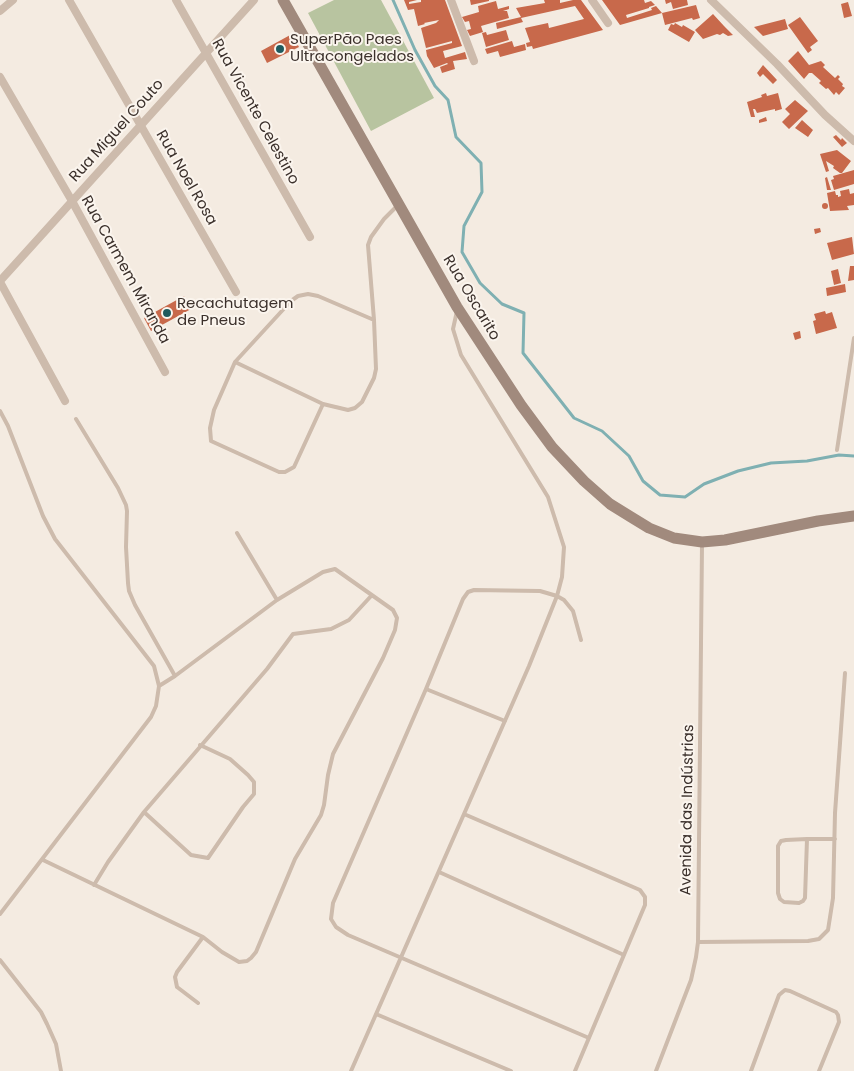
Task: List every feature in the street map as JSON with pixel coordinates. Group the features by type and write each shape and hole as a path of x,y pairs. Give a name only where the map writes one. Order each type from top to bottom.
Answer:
{"main road":[{"name":"Rua Oscarito","path":"283,0 398,205 458,307 552,447 584,481 610,504 649,528 674,538 702,542 725,540 818,521 854,516"}],"street":[{"path":"0,11 13,0"},
{"name":"Rua Noel Rosa","path":"69,0 236,292"},
{"name":"Rua Vicente Celestino","path":"176,0 310,237"},
{"name":"Rua Miguel Couto","path":"0,281 254,0"},
{"path":"451,0 474,61"},
{"path":"592,0 608,23"},
{"path":"711,0 854,141"},
{"name":"Rua Carmem Miranda","path":"0,77 72,201 165,372"},
{"path":"0,281 65,401"}],"lane":[{"path":"235,362 323,404 348,410 355,408 362,402 374,378 376,369 368,245 371,237 384,219 398,205"},
{"path":"323,404 294,467 290,470 278,472 211,440 210,428 214,410 235,362 291,301 298,296 308,294 318,296 374,320"},
{"path":"351,1071 504,721 557,596 562,577 564,547 548,497 461,355 453,328 458,307"},
{"path":"837,450 854,338"},
{"path":"0,411 55,539 154,666 159,686 156,706 151,717 0,914"},
{"path":"76,419 118,488 126,505 126,556 129,591 175,676"},
{"path":"237,533 277,600"},
{"name":"Avenida das Indústrias","path":"656,1071 691,980 698,942 702,542"},
{"path":"43,860 203,937 239,962 247,961 256,952 296,859 321,815 333,754 367,690 395,630 397,618 395,612 340,571 331,569 277,600 159,686"},
{"path":"581,640 574,611 557,596 540,590 485,589 468,592 447,634 426,689 337,894 331,913 332,923 348,935 589,1038"},
{"path":"94,885 144,812 267,669 292,634 331,629 349,620 372,595"},
{"path":"698,942 808,941 819,939 825,935 830,923 833,898 845,673"},
{"path":"426,689 504,721"},
{"path":"144,812 191,855 208,858 254,794 254,782 248,774 230,759 200,745"},
{"path":"464,814 640,890 645,897 645,905 575,1071"},
{"path":"807,839 805,898 799,903 784,902 780,899 778,893 778,846 781,841 807,839 835,839"},
{"path":"438,872 624,955"},
{"path":"198,1003 177,987 176,977 177,972 203,937"},
{"path":"0,960 41,1012 56,1044 61,1071"},
{"path":"751,1071 778,995 786,990 836,1012 838,1015 839,1022 820,1071"},
{"path":"376,1014 511,1071"}],"green space":[{"path":"334,0 381,0 434,98 371,131 308,13"}],"building":[{"path":"404,0 417,0 409,2 409,4 421,2 421,0 445,0 462,46 443,51 445,58 465,52 467,59 453,61 455,69 442,73 440,67 447,63 434,68 427,56 426,50 452,43 452,41 426,48 421,28 436,23 439,20 418,26 414,9 408,10"},
{"path":"470,0 489,0 489,1 471,5"},
{"path":"544,0 560,0 560,3 581,0 603,30 533,49 532,46 527,47 526,43 530,42 525,28 548,23 549,28 584,19 575,6 521,18 523,22 497,29 496,23 521,17 516,8 545,3"},
{"path":"602,0 644,0 645,3 651,1 655,5 626,15 627,18 652,10 651,8 656,6 662,13 620,25"},
{"path":"665,0 687,0 688,5 673,9 671,2 666,4"},
{"path":"496,1 498,9 509,6 509,9 503,11 507,11 509,18 481,26 483,32 470,36 467,30 471,29 469,21 465,22 462,17 479,12 478,6"},
{"path":"848,2 852,16 844,18 841,4"},
{"path":"696,5 700,18 693,20 692,18 665,25 662,13"},
{"path":"713,14 733,35 728,36 723,33 703,39 695,30"},
{"path":"800,17 818,41 810,47 812,50 808,53 788,25"},
{"path":"785,19 788,29 763,36 754,27"},
{"path":"675,23 695,32 689,42 668,30 671,24 674,25"},
{"path":"506,30 509,40 486,47 482,33 486,32 487,35"},
{"name":"SuperPão Paes Ultracongelados","path":"292,34 299,47 267,63 261,51"},
{"path":"512,41 514,47 525,44 526,50 500,57 498,51 487,54 485,49"},
{"path":"798,51 809,65 821,61 825,65 823,67 835,78 838,75 840,77 838,79 845,88 839,95 836,92 834,95 828,88 826,89 819,83 821,81 812,73 809,73 804,79 788,61"},
{"path":"763,65 777,80 773,84 763,74 760,77 757,73"},
{"path":"766,93 767,96 778,93 782,109 757,113 753,109 755,117 751,117 747,102 762,97 761,95"},
{"path":"795,100 808,111 789,129 782,122 790,114 785,109"},
{"path":"766,117 767,121 759,123 759,120"},
{"path":"802,120 813,130 808,137 795,128"},
{"path":"836,135 847,143 842,147 833,137"},
{"path":"837,150 851,161 840,173 826,161 829,171 826,172 820,154"},
{"path":"854,170 854,184 834,190 831,180 834,179 833,176"},
{"path":"827,177 831,190 827,190 825,178"},
{"path":"849,189 850,194 854,193 854,205 847,206 849,210 830,211 827,193 835,191 838,197 841,196 840,191"},
{"path":"825,203 828,206 825,209 822,206"},
{"path":"820,228 821,232 815,234 814,229"},
{"path":"852,237 854,254 832,260 827,243"},
{"path":"850,266 854,266 854,280 848,281"},
{"path":"838,269 841,283 834,285 831,271"},
{"path":"845,284 846,292 827,296 826,288"},
{"name":"Recachutagem de Pneus","path":"184,296 191,309 151,331 144,318"},
{"path":"825,311 826,314 832,312 837,328 816,334 813,321 816,320 814,314"},
{"path":"800,331 801,338 795,340 793,333"}],"waterway":[{"path":"393,0 415,50 435,86 448,100 456,137 481,163 482,192 464,226 462,252 480,283 502,304 524,313 523,353 574,418 602,431 629,456 643,481 660,495 685,497 704,484 738,471 771,463 807,461 839,455 854,456"}],"place":[{"name":"SuperPão Paes Ultracongelados","path":"280,49"},
{"name":"Recachutagem de Pneus","path":"167,313"}]}
